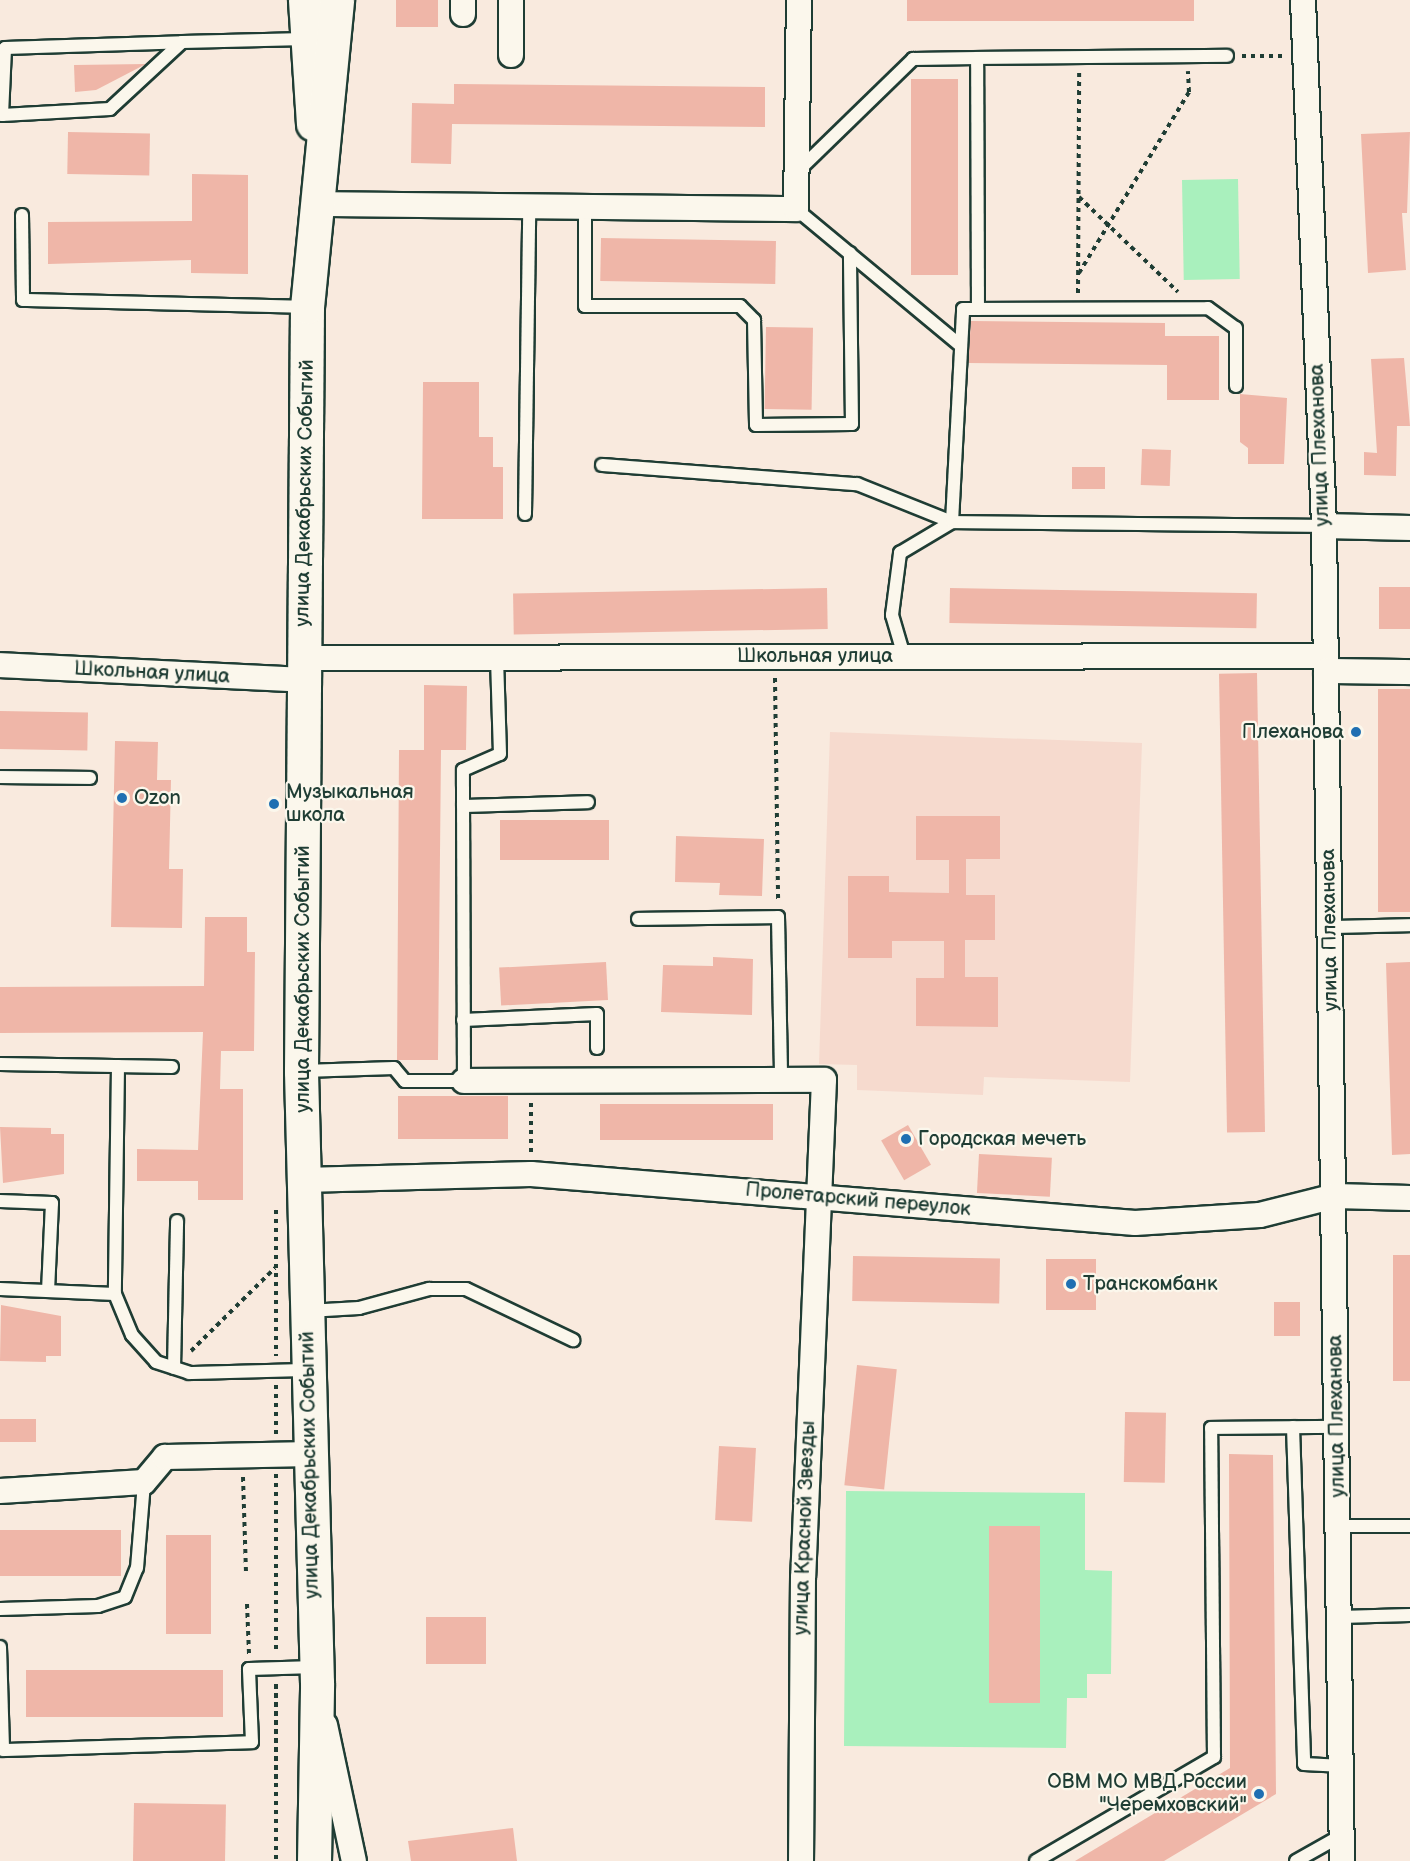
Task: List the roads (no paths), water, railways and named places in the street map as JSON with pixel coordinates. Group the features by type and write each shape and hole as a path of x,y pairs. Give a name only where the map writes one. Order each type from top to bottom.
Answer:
{"street":[{"name":"улица Декабрьских Событий","path":"305,0 318,204"},
{"name":"улица Декабрьских Событий","path":"314,1861 316,1675 307,1311 289,1188 301,1071 307,307 337,0"},
{"path":"511,0 512,55"},
{"path":"318,204 529,209 796,209 799,0"},
{"name":"улица Плеханова","path":"1304,0 1324,526 1338,1526 1345,1833 1342,1861"},
{"path":"1324,526 1410,528"},
{"name":"Школьная улица","path":"0,665 304,669 497,657 904,656 1325,664 1410,672"},
{"path":"464,1081 781,1080"},
{"name":"улица Красной Звезды","path":"781,1080 824,1080 803,1577 801,1861"},
{"name":"Пролетарский переулок","path":"289,1188 531,1174 1135,1223 1260,1215 1335,1196 1410,1198"},
{"path":"0,1491 144,1482 165,1457 311,1454"},
{"name":"улица Декабрьских Событий","path":"316,1675 354,1861"}],"lane":[{"path":"182,42 110,109 2,116 4,48 182,42 307,39"},
{"path":"797,173 913,59 1227,56"},
{"path":"976,58 978,309"},
{"path":"525,514 529,209"},
{"path":"585,209 585,306 740,306 754,320 756,425 852,424 850,253"},
{"path":"796,209 961,346"},
{"path":"22,215 23,300 307,307"},
{"path":"952,522 963,309 1208,309 1236,328 1236,386"},
{"path":"602,465 857,484 952,522 1324,526"},
{"path":"904,656 892,615 900,553 952,522"},
{"path":"301,1071 394,1068 405,1081 464,1081 463,770 500,754 497,657"},
{"path":"0,777 90,778"},
{"path":"463,806 588,802"},
{"path":"638,919 778,917 781,1080"},
{"path":"1330,927 1410,925"},
{"path":"463,1020 597,1014 597,1048"},
{"path":"0,1064 172,1067"},
{"path":"118,1066 116,1294 132,1335 156,1362 189,1373 308,1370"},
{"path":"0,1201 52,1203 48,1291"},
{"path":"174,1368 177,1221"},
{"path":"0,1289 116,1294"},
{"path":"307,1311 359,1308 429,1289 466,1289 573,1340"},
{"path":"1293,1427 1304,1764 1343,1766"},
{"path":"1036,1861 1214,1757 1210,1428 1337,1427"},
{"path":"0,1609 98,1606 125,1597 137,1568 144,1482"},
{"path":"1338,1526 1410,1527"},
{"path":"1340,1617 1410,1615"},
{"path":"0,1647 3,1750 252,1742 249,1669 276,1668 316,1675"},
{"path":"1296,1861 1345,1833"}],"place":[{"name":"Плеханова","path":"1356,732"},
{"name":"Ozon","path":"122,798"},
{"name":"Музыкальная школа","path":"274,804"},
{"name":"Городская мечеть","path":"906,1139"},
{"name":"Транскомбанк","path":"1071,1284"},
{"name":"ОВМ МО МВД России \"Черемховский\"","path":"1259,1794"}]}
